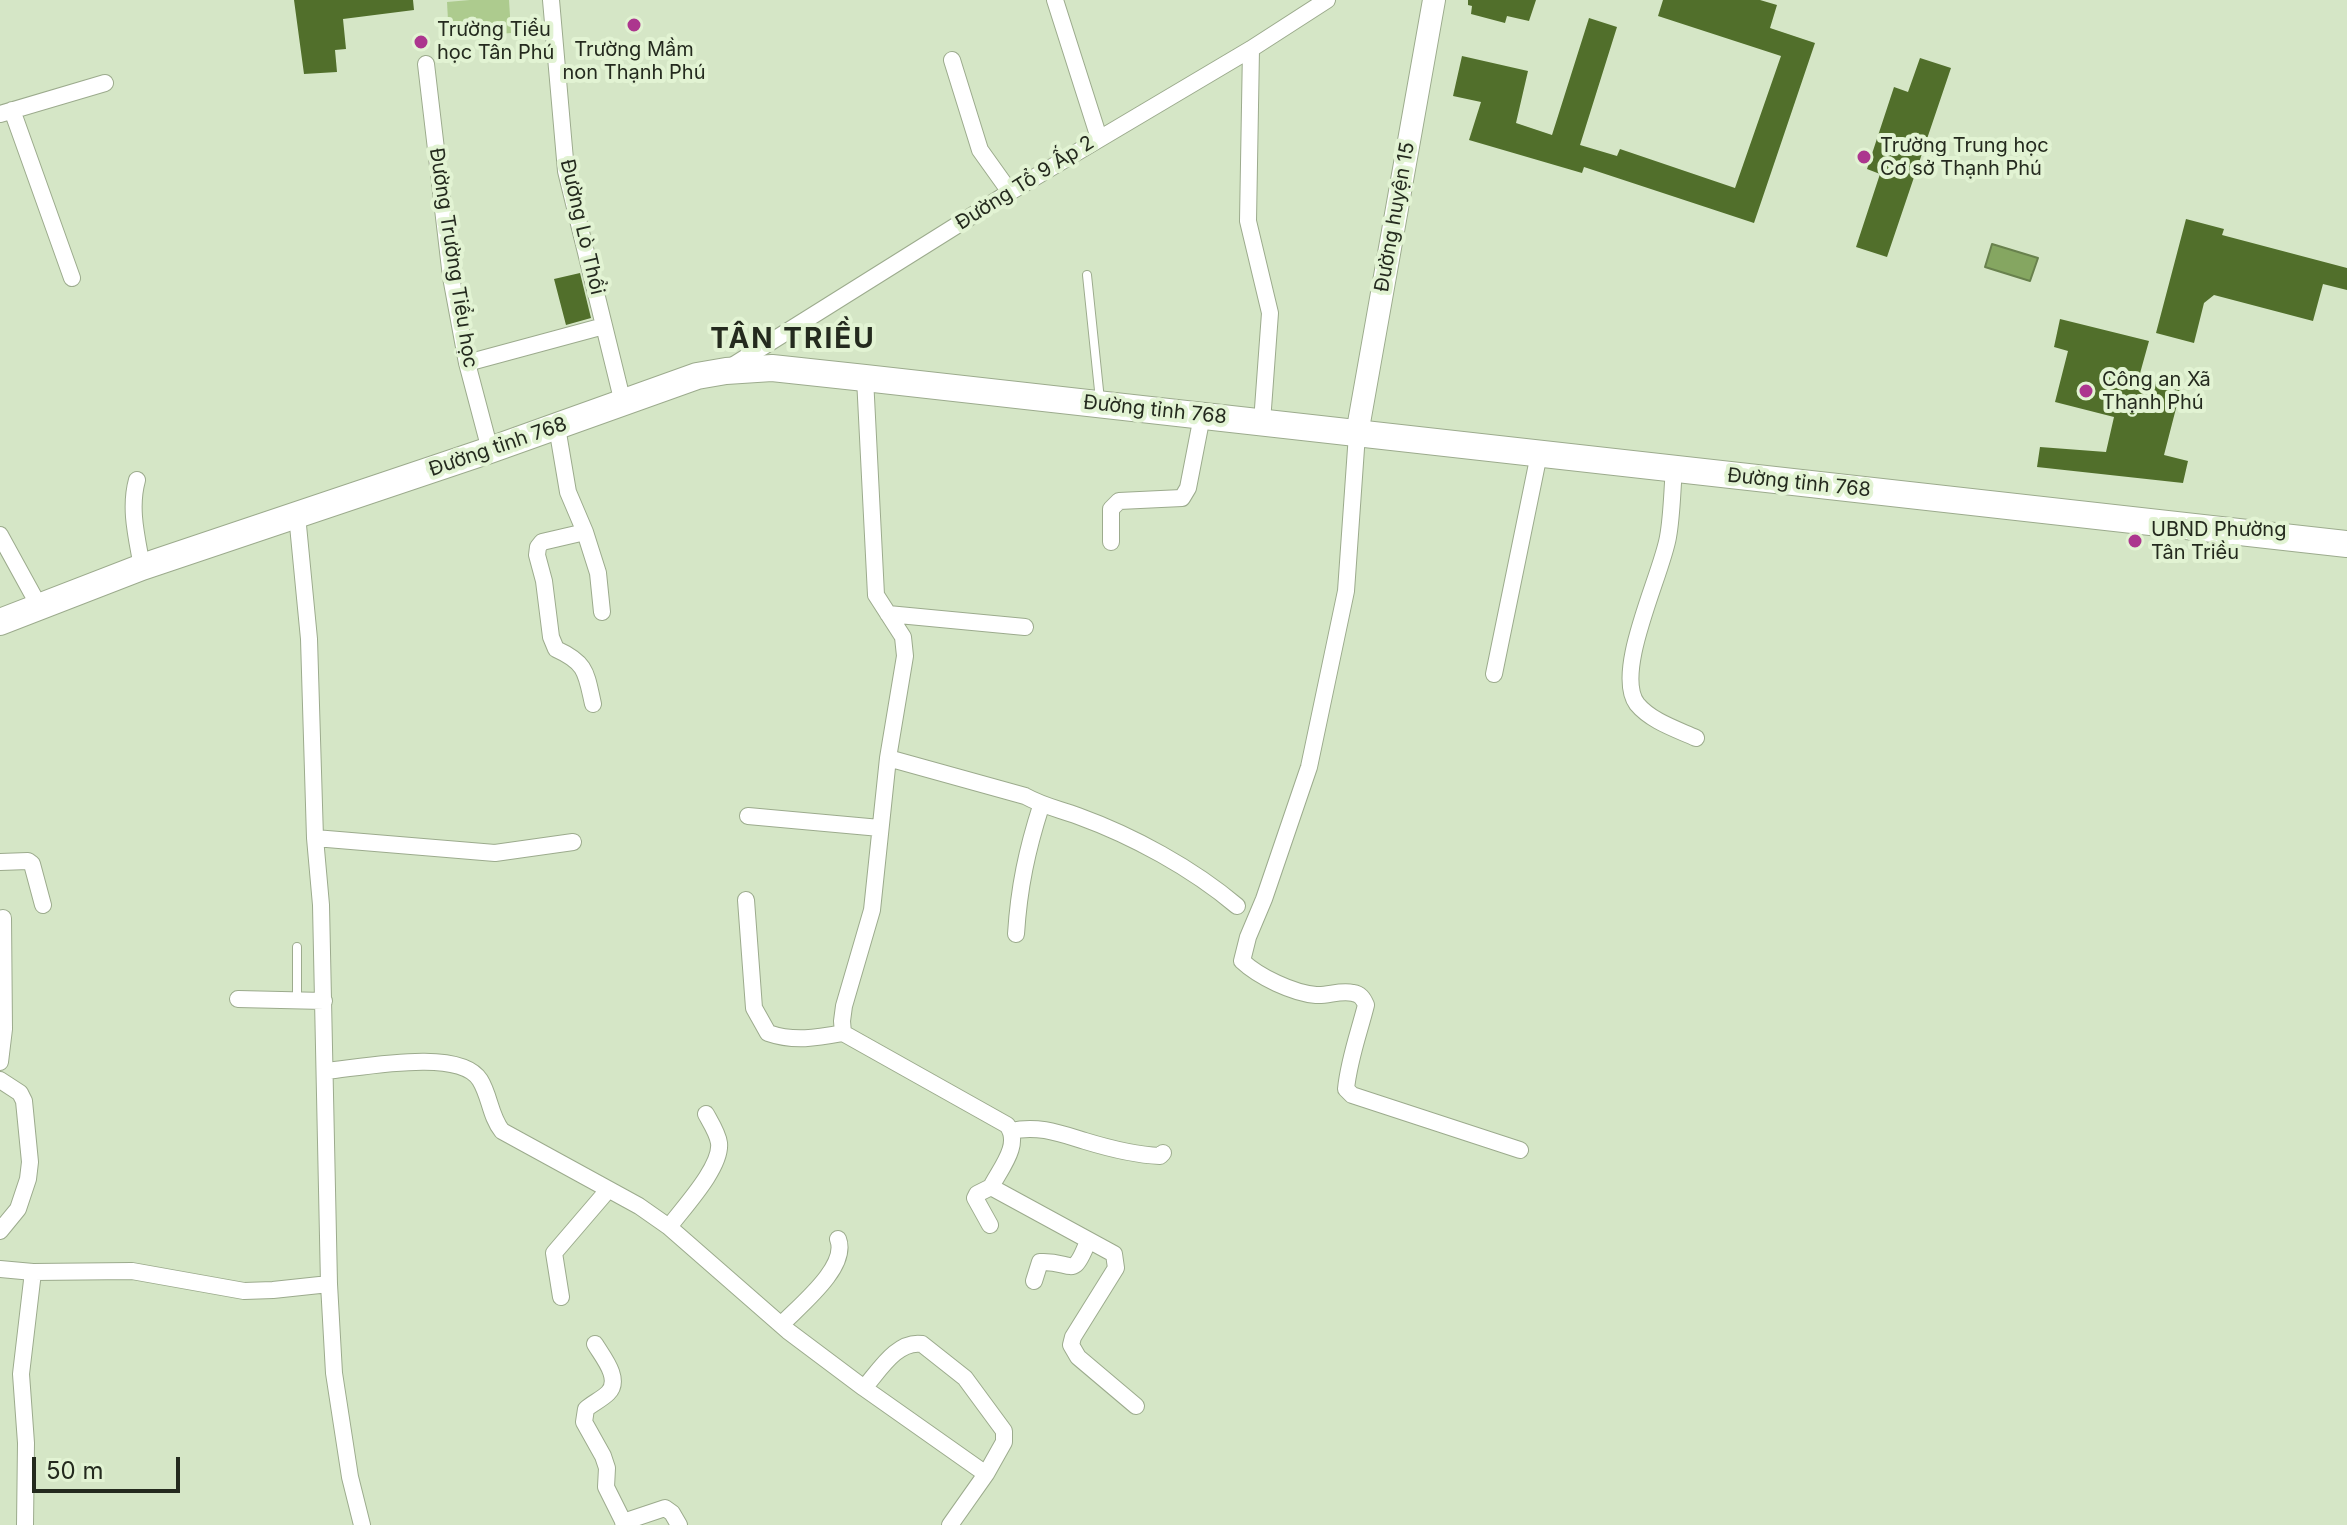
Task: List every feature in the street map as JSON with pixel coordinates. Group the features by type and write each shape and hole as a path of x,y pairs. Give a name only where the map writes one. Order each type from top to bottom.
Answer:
{"main road":[{"name":"Đường tỉnh 768","path":"0,622 142,567 557,427 697,376 772,368 2347,544"}],"street":[{"name":"Đường Lò Thổi","path":"551,0 566,171 623,403"},
{"path":"1055,0 1099,138"},
{"name":"Đường Tổ 9 Ấp 2","path":"726,371 1010,192 1251,49 1327,0"},
{"name":"Đường huyện 15","path":"1357,434 1434,0"},
{"path":"1251,49 1248,221 1270,313 1262,422"},
{"path":"952,60 980,150 1010,192"},
{"name":"Đường Trường Tiểu học","path":"426,64 451,277 467,363 490,450"},
{"path":"72,278 6,112 105,83"},
{"path":"467,363 604,326"},
{"path":"843,1033 844,1006 872,910 888,758 905,656 903,637 876,595 865,378"},
{"path":"1111,542 1111,509 1119,501 1182,498 1188,488 1202,416"},
{"path":"557,427 568,492 598,573 602,612"},
{"path":"1357,434 1346,591 1312,752 1242,961 1249,968 1288,987 1316,995 1341,992 1362,997 1366,1005 1352,1046 1347,1079 1346,1089 1352,1095 1520,1150"},
{"path":"1494,674 1539,454"},
{"path":"1674,469 1668,538 1642,614 1631,685 1636,703 1655,719 1696,738"},
{"path":"137,480 133,496 134,521 142,567"},
{"path":"297,515 309,639 324,1001 329,1284 338,1403 350,1477 362,1525"},
{"path":"585,532 542,542 537,555 544,581 551,637 556,649 576,658 586,670 593,704"},
{"path":"0,535 39,606"},
{"path":"888,614 1025,627"},
{"path":"888,758 1025,796 1041,806 1078,816 1161,856 1237,906"},
{"path":"1016,934 1019,886 1041,806"},
{"path":"748,816 880,828"},
{"path":"315,838 495,853 573,842"},
{"path":"0,862 28,861 32,864 43,905"},
{"path":"746,900 754,1008 768,1033 806,1040 843,1033 1007,1125 1011,1131 1010,1152 991,1187 975,1198 990,1225"},
{"path":"0,1062 4,1029 3,918"},
{"path":"238,999 324,1001"},
{"path":"326,1071 434,1061 461,1065 481,1081 493,1118 502,1131 669,1227 781,1325 986,1474"},
{"path":"0,1080 20,1093 24,1101 30,1162 22,1202 0,1231"},
{"path":"669,1227 713,1168 719,1152 719,1141 706,1114"},
{"path":"1011,1131 1029,1127 1063,1133 1086,1142 1145,1156 1160,1156 1163,1153"},
{"path":"991,1187 1114,1254 1116,1268 1073,1337 1073,1352 1136,1406"},
{"path":"561,1297 554,1253 608,1190"},
{"path":"781,1325 836,1265 841,1247 838,1239"},
{"path":"1034,1281 1040,1262 1071,1268 1078,1264 1088,1241"},
{"path":"0,1269 33,1272 132,1271 244,1291 329,1284"},
{"path":"25,1525 26,1443 21,1374 33,1272"},
{"path":"864,1388 899,1349 913,1343 922,1344 965,1378 1004,1431 1004,1442 986,1474 950,1525"},
{"path":"595,1344 611,1371 613,1386 586,1409 584,1422 607,1468 606,1487 624,1524 665,1508 679,1525"}],"lane":[{"path":"1087,275 1101,404"},
{"path":"297,947 297,1001"}],"shaded area":[{"path":"509,0 511,33 449,38 447,2"},
{"path":"1992,244 2038,258 2030,281 1985,267"}],"building":[{"path":"294,0 413,0 414,10 343,19 346,49 335,50 337,72 304,74"},
{"path":"1468,0 1536,0 1529,21 1507,16 1505,23 1471,14 1472,6 1468,5"},
{"path":"1663,0 1760,0 1777,5 1770,28 1815,43 1754,223 1584,167 1582,173 1469,140 1481,102 1453,96 1462,56 1528,71 1516,123 1552,135 1589,18 1617,27 1580,145 1617,156 1620,149 1735,188 1781,56 1658,16"},
{"path":"1920,58 1951,68 1887,257 1856,247 1880,174 1867,169 1894,87 1908,92"},
{"path":"2186,219 2224,229 2222,235 2347,268 2347,290 2323,284 2313,321 2214,295 2204,303 2194,343 2156,333"},
{"path":"580,273 591,318 566,325 554,279"},
{"path":"2060,319 2149,341 2139,377 2181,389 2164,455 2188,461 2183,483 2037,467 2040,447 2106,452 2114,417 2055,402 2068,351 2054,347"}],"place":[{"name":"Trường Mầm non Thạnh Phú","path":"634,25"},
{"name":"Trường Tiểu học Tân Phú","path":"421,42"},
{"name":"Trường Trung học Cơ sở Thạnh Phú","path":"1864,157"},
{"name":"Công an Xã Thạnh Phú","path":"2086,391"},
{"name":"UBND Phường Tân Triều","path":"2135,541"}],"district":[{"name":"TÂN TRIỀU","path":"793,340"}]}
